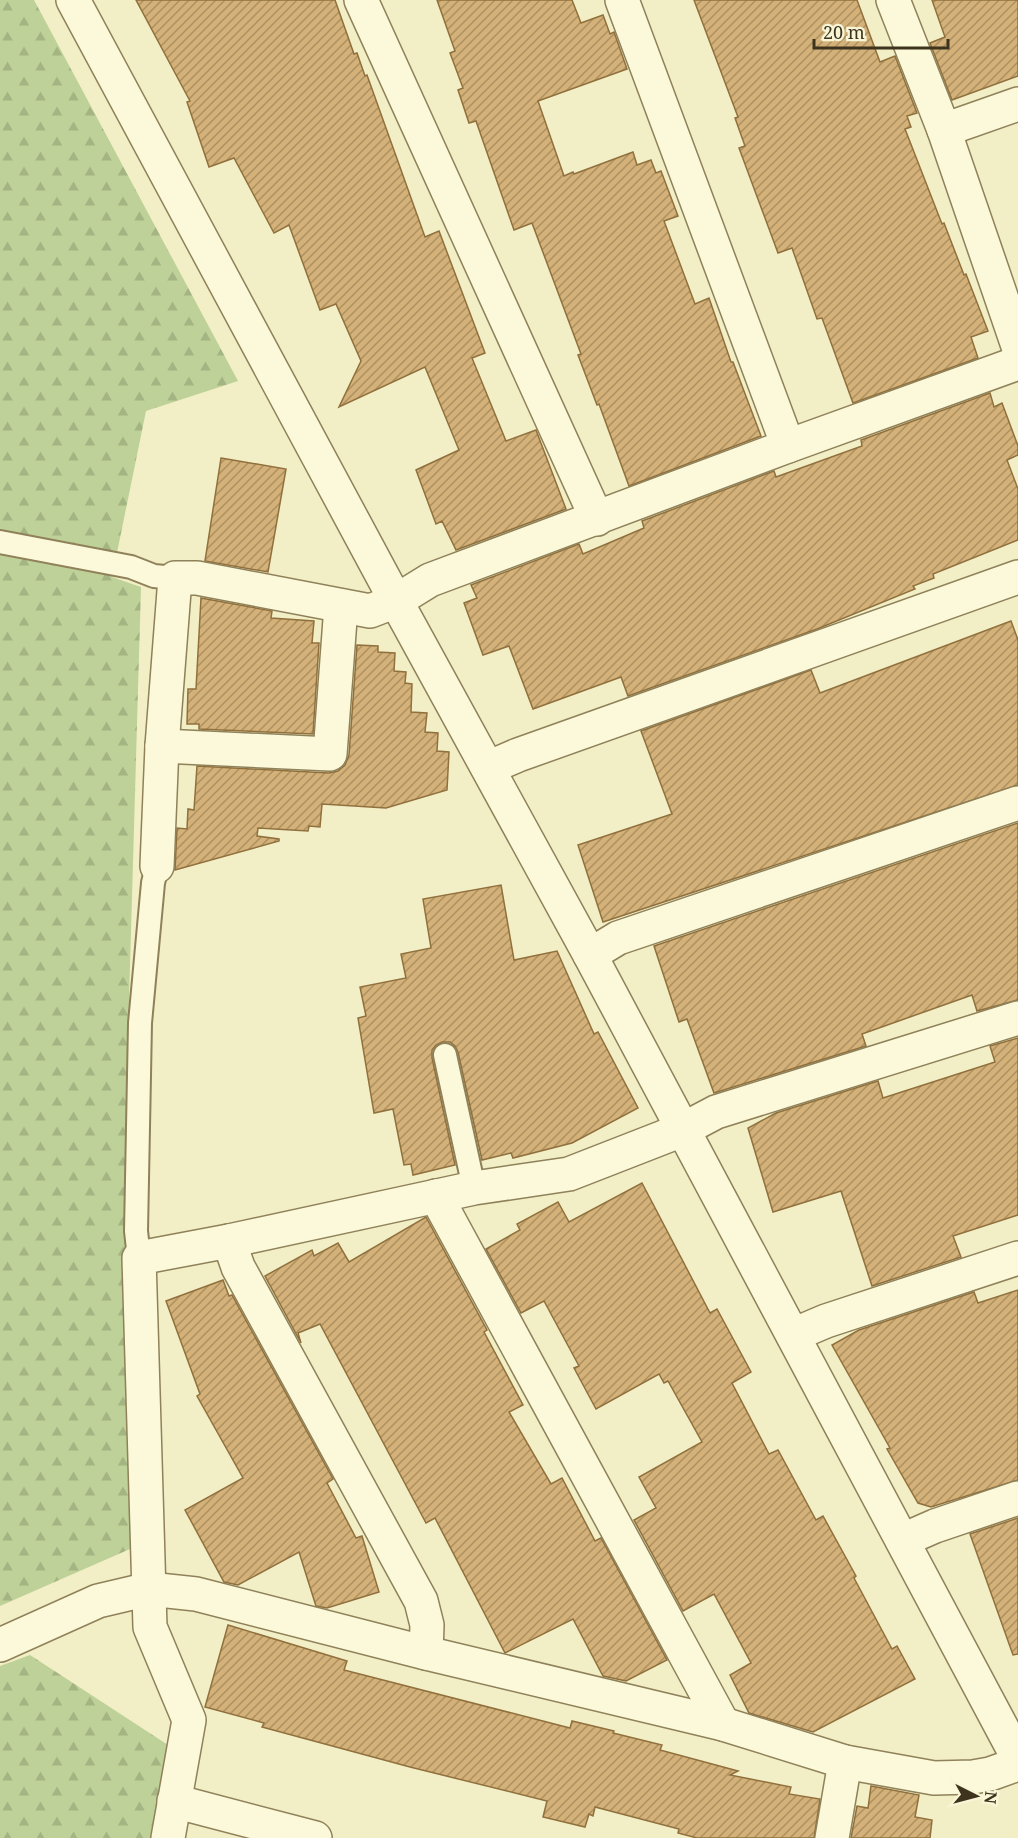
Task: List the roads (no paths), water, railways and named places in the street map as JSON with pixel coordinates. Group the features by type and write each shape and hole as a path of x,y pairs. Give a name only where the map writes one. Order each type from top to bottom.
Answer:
{"street":[{"path":"73,0 396,601 590,955 1018,1758"},
{"path":"361,0 597,519"},
{"path":"622,0 788,446"},
{"path":"893,0 944,130 1018,346"},
{"path":"944,130 1018,104"},
{"path":"157,866 162,746 175,578 196,578 370,611 396,601 430,580 1018,363"},
{"path":"488,768 518,755 1018,578"},
{"path":"162,746 330,754 341,606"},
{"path":"590,955 618,938 1018,802"},
{"path":"168,1838 189,1719 150,1627 139,1258 474,1188 568,1174 682,1131 716,1112 1018,1018"},
{"path":"436,1196 723,1724"},
{"path":"229,1241 238,1267 421,1601 427,1625 426,1653"},
{"path":"793,1335 826,1321 1018,1258"},
{"path":"903,1540 935,1526 1018,1498"},
{"path":"0,1644 98,1600 148,1589 196,1594 426,1653 723,1724 845,1762 934,1778 973,1777 990,1774 1018,1764"},
{"path":"832,1838 845,1762"},
{"path":"174,1801 315,1838"}],"lane":[{"path":"0,542 131,567 154,576 175,578"},
{"path":"139,1258 136,1231 140,1023 153,883 157,866"},
{"path":"445,1055 474,1188"}]}
